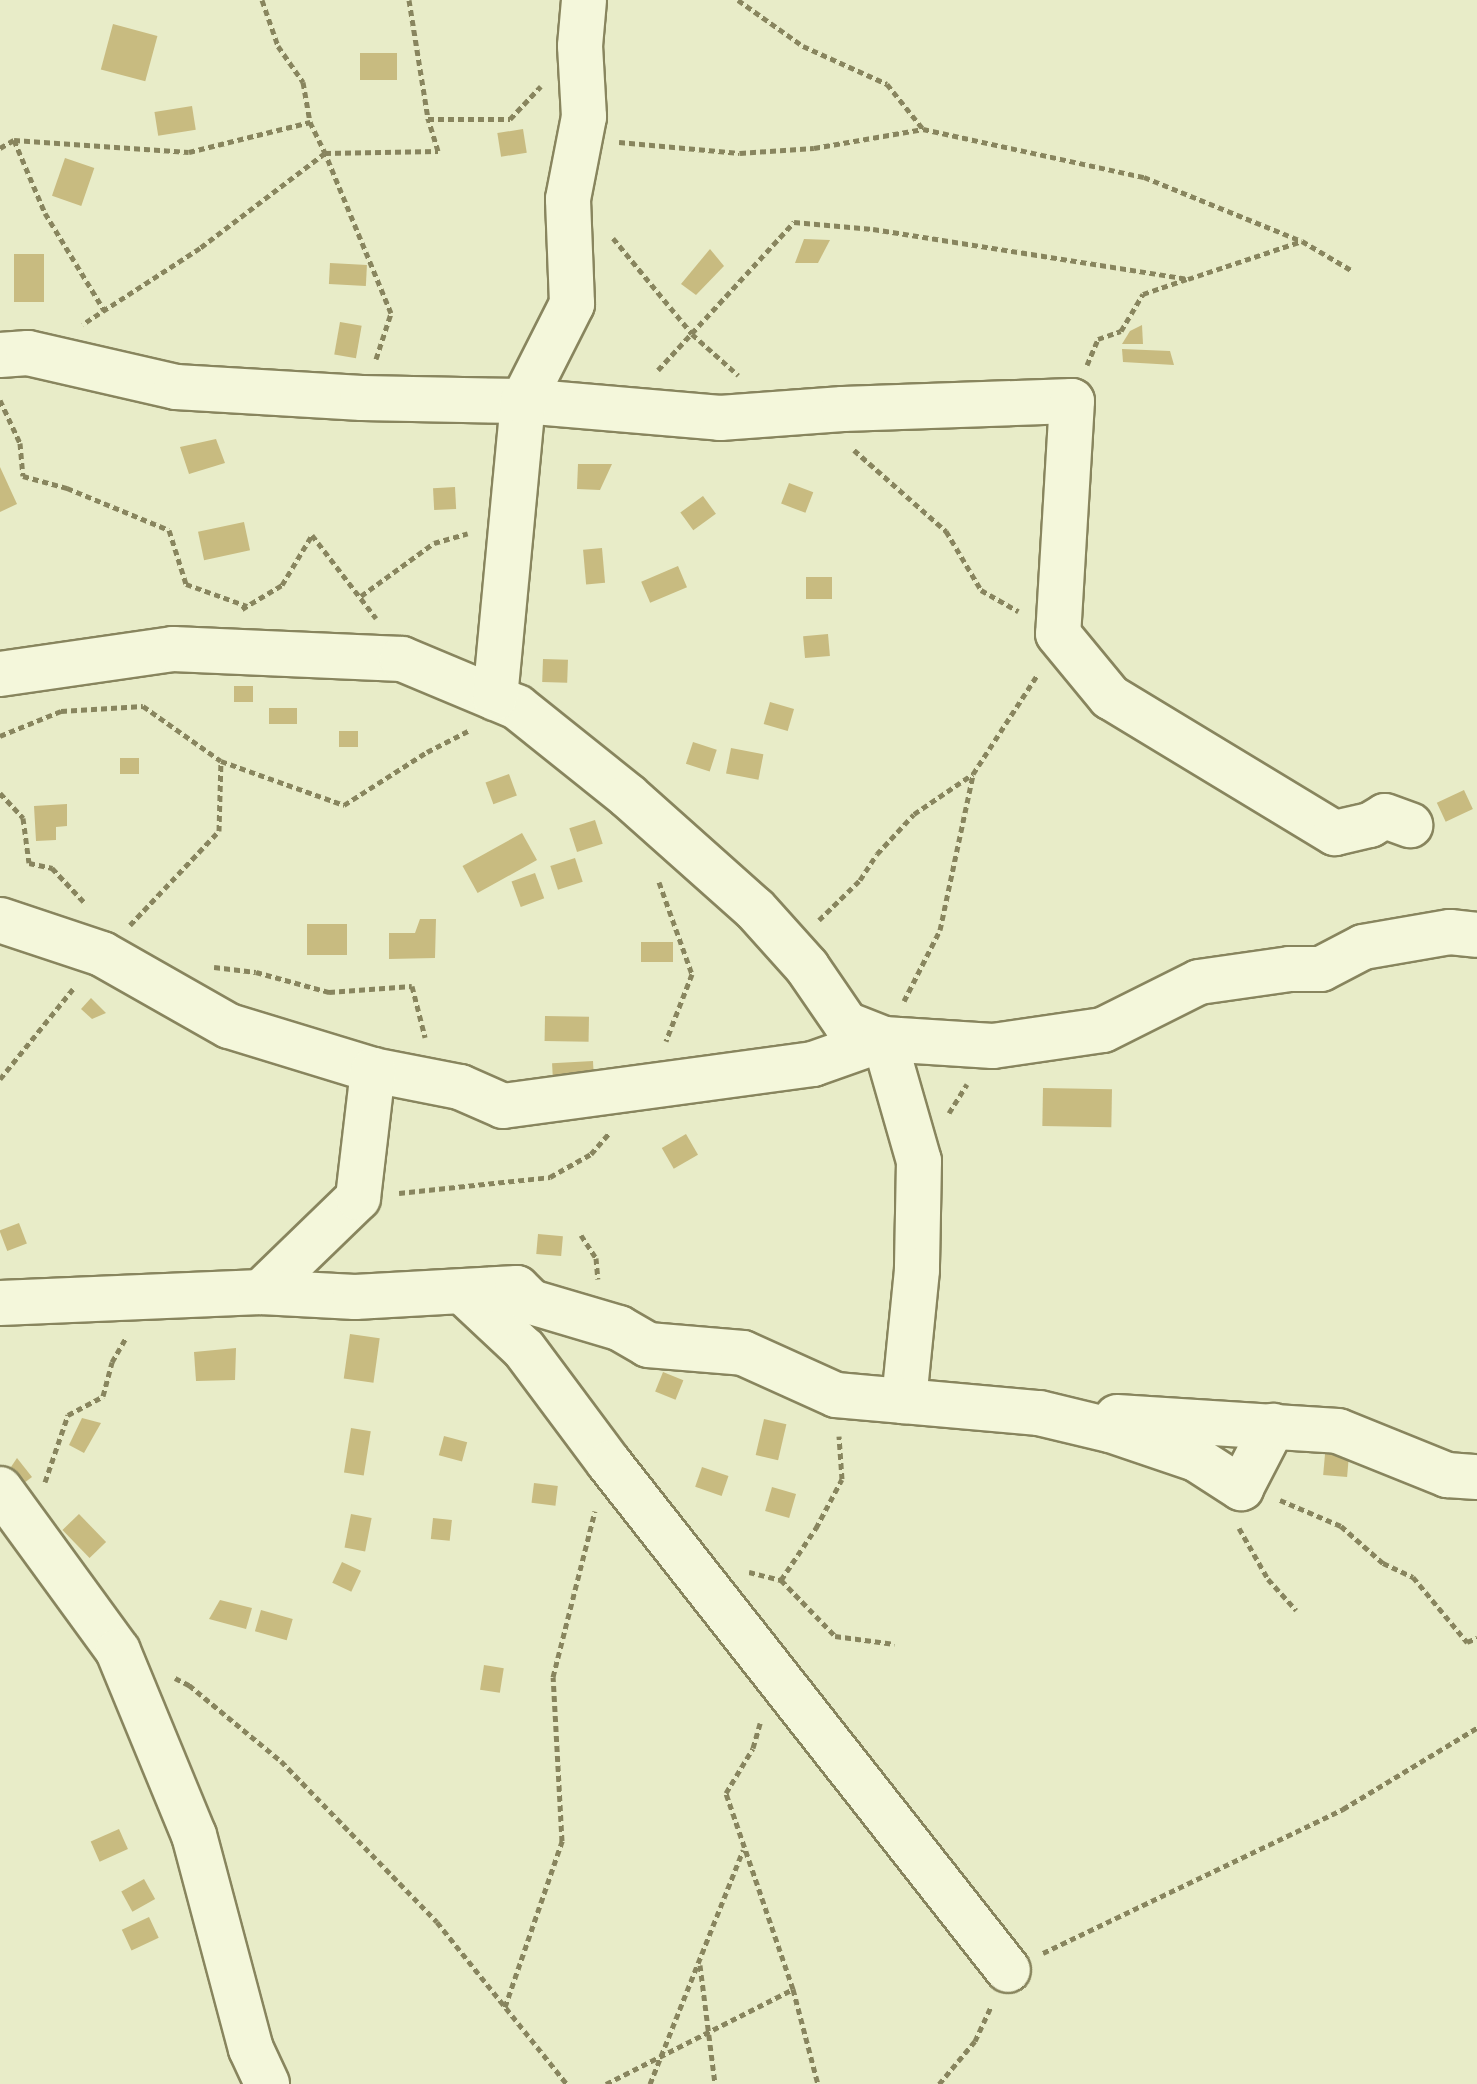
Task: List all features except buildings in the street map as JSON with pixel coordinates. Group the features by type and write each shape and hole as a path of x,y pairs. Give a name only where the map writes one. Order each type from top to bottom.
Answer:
{"street":[{"path":"506,702 511,519 523,401 572,304 568,199 584,117 580,46 584,0"},
{"path":"20,355 176,387 362,398 523,401 720,418 843,409 1072,401 1058,634 1110,697 1335,833 1370,825 1385,816 1410,825"},
{"path":"0,674 173,649 402,659 506,702 628,796 755,909 807,967 846,1024 884,1039 993,1046 1103,1030 1199,982 1290,969 1321,969 1363,947 1450,932 1477,935"},
{"path":"0,920 102,954 229,1026 373,1070 460,1087 503,1106 813,1064 884,1039"},
{"path":"884,1039 919,1161 917,1270 904,1401"},
{"path":"261,1292 358,1198 373,1070"},
{"path":"0,1303 261,1292 355,1297 517,1288 531,1302 619,1328 648,1345 743,1353 836,1395 1039,1413 1338,1431 1447,1475 1477,1477"},
{"path":"463,1292 524,1349 609,1463 1008,1970"},
{"path":"1039,1413 1110,1430 1196,1459 1241,1488 1273,1426"},
{"path":"8,1498 118,1651 194,1835 251,2049 267,2084"}],"path":[{"path":"262,0 278,46 303,82 310,122 391,313 362,398"},
{"path":"20,355 104,310 200,248 325,153 438,151 428,119 409,0"},
{"path":"738,0 803,46 887,84 923,129"},
{"path":"428,119 510,119 580,46"},
{"path":"584,117 608,142 740,153 814,148 923,129 1144,177 1302,241 1351,270"},
{"path":"0,148 14,140 189,152 310,122"},
{"path":"14,140 45,213 104,310"},
{"path":"572,180 622,251 692,334 739,376"},
{"path":"622,408 794,222 873,229 1188,279"},
{"path":"1072,401 1098,339 1121,331 1143,294 1302,241"},
{"path":"0,400 20,443 23,476 67,488 169,530 186,584 248,606"},
{"path":"783,940 820,920 860,880 877,854 914,814 973,774 1026,698 1058,634 981,590 946,531 874,471 844,439 843,409"},
{"path":"361,597 434,543 511,519"},
{"path":"235,613 282,585 312,535 361,597 402,659"},
{"path":"0,736 61,711 143,706 221,761 344,805 506,702"},
{"path":"0,1079 102,954 219,831 221,761"},
{"path":"884,1039 940,930 973,774"},
{"path":"0,793 23,818 29,863 52,868 89,908"},
{"path":"358,1198 550,1177 591,1154 647,1088 692,974 658,877"},
{"path":"210,967 256,972 329,992 412,986 426,1028 425,1078"},
{"path":"919,1161 993,1046"},
{"path":"8,1498 48,1480 68,1415 103,1396 112,1362 152,1296"},
{"path":"781,1580 816,1528 842,1479 836,1395"},
{"path":"505,2007 562,1841 553,1677 584,1548 609,1463"},
{"path":"1296,1610 1268,1579 1234,1519 1241,1488 1299,1506 1341,1526 1383,1563 1413,1577 1467,1642 1477,1638"},
{"path":"682,1556 781,1580 835,1636 894,1644"},
{"path":"118,1651 189,1685 281,1761 437,1922 567,2084"},
{"path":"775,1673 753,1748 726,1793 793,1989 818,2084"},
{"path":"939,2084 975,2041 1008,1970 1343,1809 1477,1728"},
{"path":"650,2084 743,1849"},
{"path":"700,1964 715,2084"},
{"path":"606,2084 793,1989"}]}
